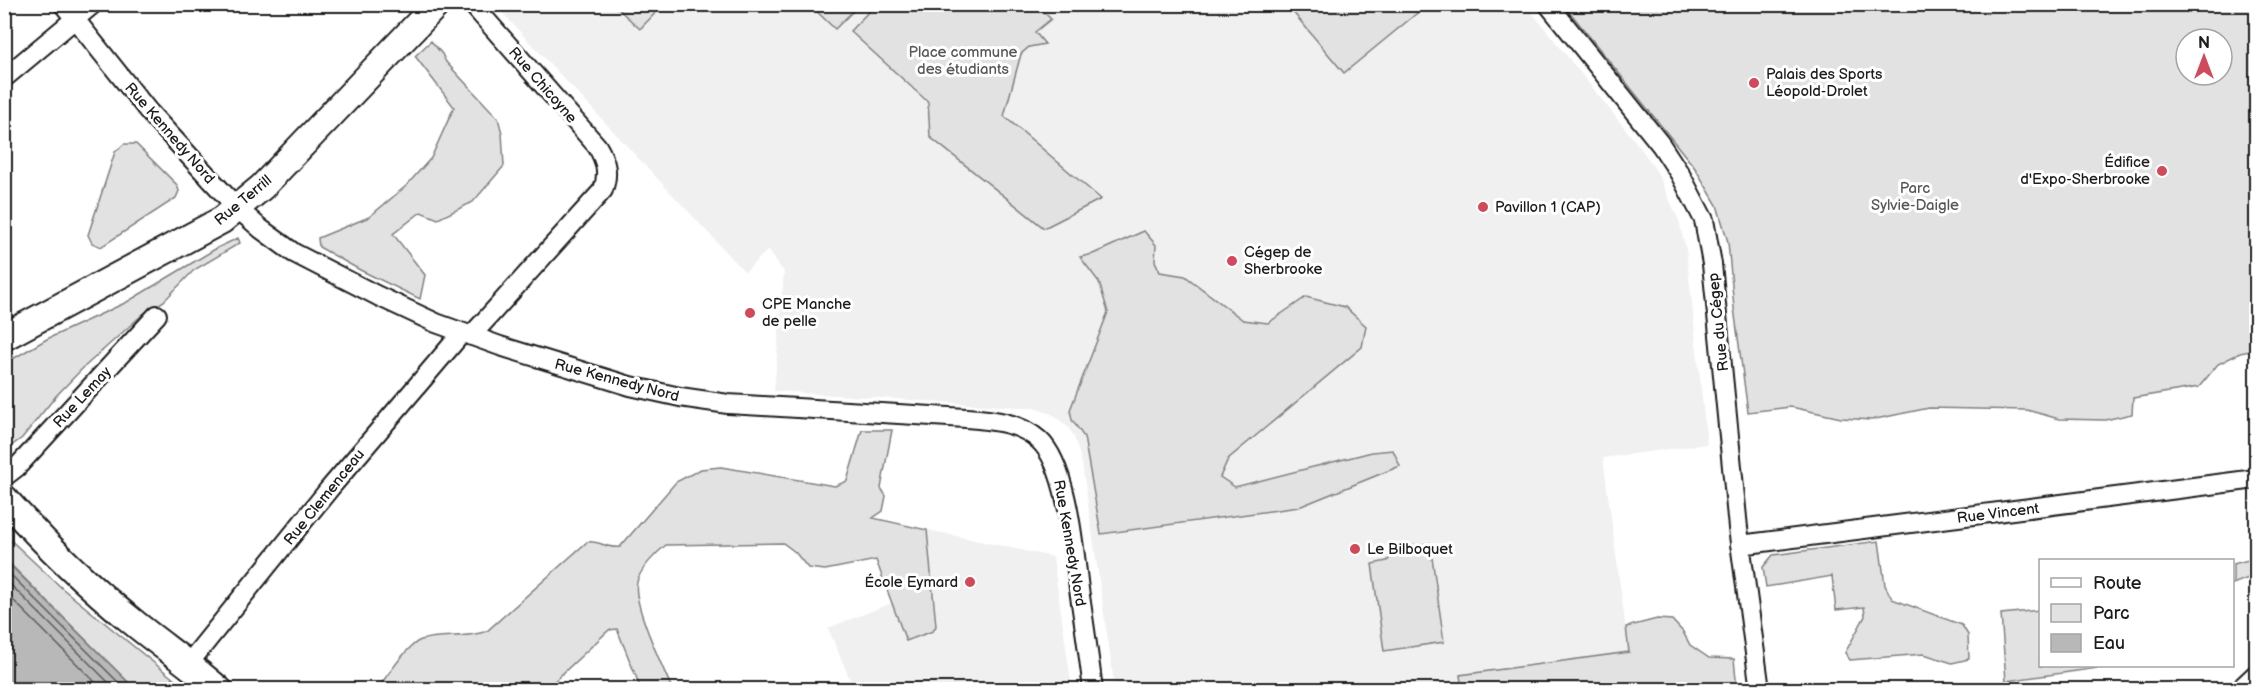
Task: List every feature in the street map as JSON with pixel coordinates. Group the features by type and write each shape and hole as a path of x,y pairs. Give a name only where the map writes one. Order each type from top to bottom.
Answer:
{"street":[{"path":"4,78 69,11 93,4"},
{"name":"Rue Terrill","path":"4,337 206,229 237,208 262,187 437,4"},
{"name":"Rue Chicoyne","path":"472,4 597,146 604,158 606,170"},
{"name":"Rue du Cégep","path":"1548,4 1661,145 1695,199 1704,220 1715,286 1740,545 1760,690"},
{"name":"Rue Kennedy Nord","path":"69,11 149,112 237,208 261,229 314,264 378,296 467,335 630,386 680,397 728,404 993,420 1025,430 1040,440 1049,451 1062,484 1093,690"},
{"name":"Rue Clemenceau","path":"189,663 330,488 467,335 603,190 606,170"},
{"name":"Rue Lemay","path":"4,477 17,467 157,315"},
{"name":"Rue Vincent","path":"1740,545 2256,479"},
{"path":"4,498 65,561 219,690"},
{"path":"2239,690 2256,674"}],"shaded area":[{"name":"Cégep de Sherbrooke","path":"495,5 1526,5 1643,151 1657,172 1679,221 1686,249 1707,444 1603,458 1629,652 1460,675 1462,689 1115,689 1082,463 1074,437 1068,427 1052,414 1033,408 774,391 784,272 768,250 745,272"},
{"name":"École Eymard","path":"860,515 1053,557 1072,689 854,689 828,628 892,603"}],"green space":[{"path":"614,5 663,5 640,29"},
{"path":"810,5 859,5 835,29"},
{"name":"Place commune des étudiants","path":"875,5 1036,5 1051,19 1035,32 1045,44 1029,47 1021,54 1004,116 1101,199 1044,228 930,137 928,102 850,31"},
{"path":"1287,5 1427,5 1344,73"},
{"name":"Parc Sylvie-Daigle","path":"1564,5 2256,5 2256,350 2240,353 2218,364 2199,387 2133,398 2132,414 2105,420 2059,419 2027,410 1929,408 1871,420 1841,418 1791,407 1748,412 1728,242 1717,205 1695,168"},
{"path":"431,41 446,62 498,118 502,133 504,166 473,202 438,219 421,212 393,234 425,275 420,299 319,247 318,238 369,217 406,186 431,158 454,107 415,56"},
{"path":"124,144 136,144 177,185 179,191 176,198 101,247 92,243 88,235 115,152"},
{"path":"1144,231 1156,245 1155,261 1160,272 1185,276 1243,320 1268,323 1306,297 1345,307 1366,326 1362,347 1228,459 1220,477 1235,487 1372,452 1393,450 1400,466 1299,507 1101,534 1084,437 1072,420 1070,410 1108,312 1099,282 1080,257 1093,254"},
{"path":"238,238 240,243 194,270 164,301 143,314 82,369 56,396 22,438 5,448 4,364 47,339 127,302 217,248"},
{"path":"862,430 892,430 881,488 886,496 883,511 873,518 927,530 936,626 933,631 906,641 876,560 825,570 808,568 795,552 783,543 666,545 641,572 637,582 637,592 644,620 672,689 641,689 617,629 609,630 546,689 377,689 410,648 421,640 471,635 487,631 587,542 620,547 676,482 701,469 721,467 835,486 847,481"},
{"path":"4,534 63,589 186,689 135,689 5,559"},
{"path":"1879,541 1885,585 1892,599 1962,625 1968,635 1969,659 1952,663 1924,654 1850,660 1845,653 1865,616 1864,607 1836,610 1832,576 1766,587 1763,567 1773,555"},
{"path":"1430,543 1444,642 1384,651 1372,564 1387,561 1401,547"},
{"path":"2256,558 2256,575 2234,584 2234,564"},
{"path":"2039,610 2039,667 2105,667 2006,681 2001,614"},
{"path":"1657,619 1672,620 1683,632 1690,645 1709,658 1734,659 1737,689 1462,689 1460,675 1629,652 1626,627"}],"water":[{"path":"4,559 135,689 5,689"}],"place":[{"name":"Palais des Sports Léopold-Drolet","path":"1754,83"},
{"name":"Édifice d'Expo-Sherbrooke","path":"2162,171"},
{"name":"Pavillon 1 (CAP)","path":"1483,207"},
{"name":"Cégep de Sherbrooke","path":"1232,261"},
{"name":"CPE Manche de pelle","path":"750,313"},
{"name":"Le Bilboquet","path":"1355,549"},
{"name":"École Eymard","path":"970,582"}]}
